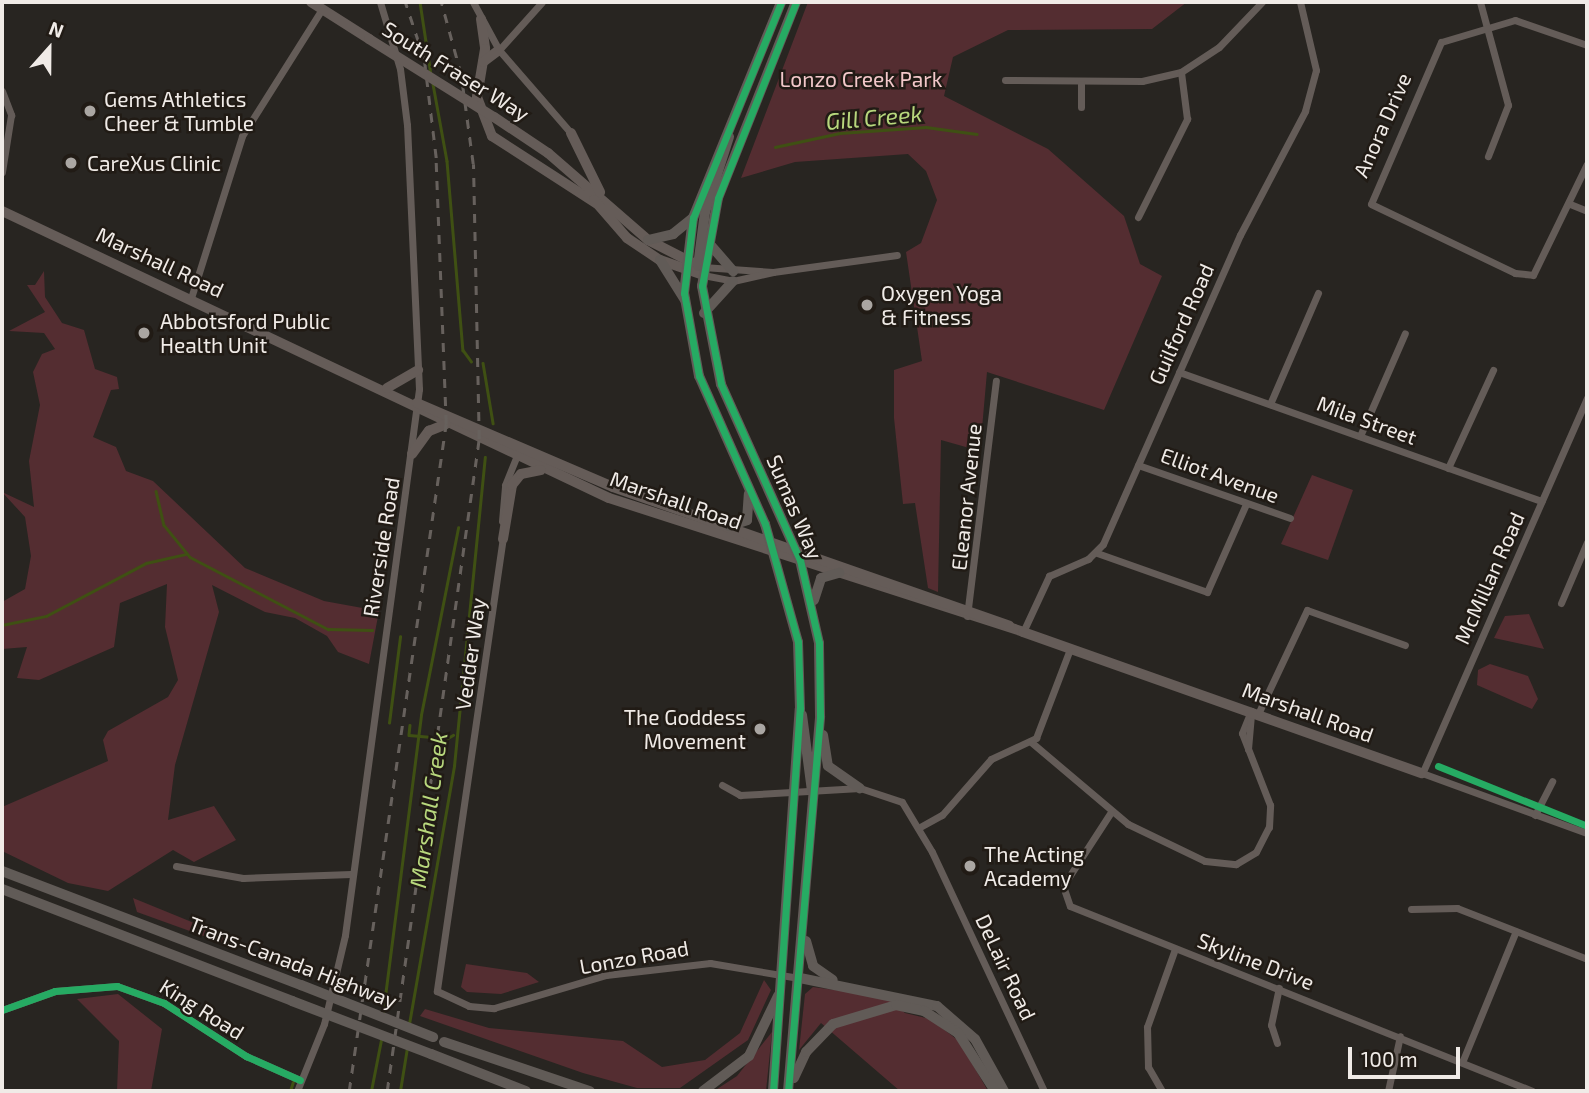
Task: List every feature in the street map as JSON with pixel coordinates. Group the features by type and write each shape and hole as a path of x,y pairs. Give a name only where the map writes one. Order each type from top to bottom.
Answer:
{"highway":[{"name":"Sumas Way","path":"781,2 747,76 693,218 695,267 721,384 800,560 813,610 820,716 789,1091"},
{"name":"Sumas Way","path":"773,1091 800,709 798,642 770,539 699,376 685,300 695,267 707,241 726,172 796,2"},
{"path":"695,267 705,212 747,76"},
{"path":"648,240 673,234 693,218"},
{"path":"704,313 733,276 707,241"},
{"path":"660,260 685,300"},
{"path":"729,526 747,520 749,488"},
{"path":"813,610 821,578 839,573"},
{"path":"800,709 813,792"},
{"path":"820,716 828,766 860,788"},
{"name":"Trans-Canada Highway","path":"2,870 570,1091"},
{"name":"Trans-Canada Highway","path":"2,889 526,1091"},
{"path":"803,925 813,965 838,983"},
{"path":"800,978 838,983 937,1006 975,1039 1004,1091"},
{"path":"703,1091 749,1056 783,979"},
{"path":"789,1091 806,1052 825,1031 851,1015 896,1005 924,1011 958,1033 995,1091"},
{"path":"444,1042 590,1091"}],"main road":[{"name":"South Fraser Way","path":"316,4 494,117 576,178 660,260 695,267"},
{"path":"481,19 482,63 477,97 492,136 601,202"},
{"path":"482,63 499,50"},
{"path":"571,133 601,202"},
{"name":"South Fraser Way","path":"601,202 648,240 695,267"},
{"name":"Marshall Road","path":"2,211 417,403 520,446 968,613 1422,773"},
{"path":"387,388 418,370"},
{"name":"Marshall Road","path":"417,403 446,424 543,470 774,552 968,613"},
{"path":"412,454 429,431 446,424"},
{"path":"503,539 512,485 521,474 543,470"}],"street":[{"name":"Riverside Road","path":"297,1091 335,988 412,454 417,403 418,370 407,125 400,69 380,2"},
{"path":"473,2 499,50 571,133"},
{"path":"499,50 542,2"},
{"path":"1005,80 1081,84 1181,72 1219,47 1262,2"},
{"name":"Guilford Road","path":"1097,553 1310,98 1315,55 1300,2"},
{"path":"1480,2 1508,105 1488,156"},
{"path":"191,298 242,136 316,4"},
{"name":"Anora Drive","path":"1587,45 1525,20 1488,27 1435,49 1371,205 1524,276 1539,269 1587,164"},
{"path":"1138,217 1187,119 1181,72"},
{"path":"1081,84 1082,107"},
{"path":"2,91 11,115 2,172"},
{"path":"1570,204 1587,211"},
{"name":"South Fraser Way","path":"695,267 733,276 897,255"},
{"path":"1270,404 1318,293"},
{"path":"1360,436 1405,333"},
{"path":"1448,468 1493,370"},
{"name":"Mila Street","path":"1180,372 1542,501"},
{"name":"Eleanor Avenue","path":"968,613 996,381"},
{"name":"McMillan Road","path":"1422,773 1587,398"},
{"name":"Vedder Way","path":"443,952 503,539 504,492 520,446"},
{"name":"Elliot Avenue","path":"1139,465 1290,518"},
{"path":"1019,631 1049,576 1097,553 1207,592 1246,504"},
{"path":"1561,603 1587,542"},
{"path":"1031,743 1111,812 1205,861 1248,860 1264,841 1270,816 1248,750 1255,713 1307,610 1405,645"},
{"path":"920,827 942,815 992,760 1031,743 1070,649"},
{"name":"Marshall Road","path":"1422,773 1587,833"},
{"path":"1535,815 1552,781"},
{"name":"DeLair Road","path":"722,785 740,795 860,788 902,802 920,827 1044,1091"},
{"name":"Skyline Drive","path":"1111,812 1063,886 1065,901 1175,949 1463,1060 1532,1091"},
{"path":"176,866 243,878 351,874"},
{"path":"1411,909 1457,908 1587,958"},
{"path":"1463,1060 1516,931"},
{"path":"1162,1091 1148,1068 1147,1027 1175,949"},
{"name":"Lonzo Road","path":"443,952 437,991 477,1008 522,1003 606,975 688,965 733,964 783,979 800,978"},
{"name":"King Road","path":"2,1010 55,990 117,986 164,1003 246,1056 300,1080"},
{"path":"1278,1043 1271,1025 1279,988"},
{"path":"1388,1091 1400,1036"}],"green space":[{"name":"Lonzo Creek Park","path":"808,2 1187,2 1152,29 1008,30 953,57 944,96 1048,149 1124,216 1140,264 1162,276 1104,410 987,372 980,451 941,440 938,592 928,588 915,503 903,504 894,418 894,370 922,361 906,252 921,243 937,200 926,171 908,154 795,162 741,178"},
{"path":"44,271 45,297 62,323 84,330 95,369 117,377 119,389 111,390 93,437 116,447 126,471 153,481 245,568 324,601 379,611 369,664 338,652 327,636 295,618 265,612 212,585 219,612 175,765 168,820 214,806 236,840 194,862 173,850 108,891 68,883 2,851 2,807 108,761 103,740 108,731 168,697 178,680 165,627 167,584 120,603 114,647 39,680 17,678 27,647 2,649 2,602 25,589 31,556 25,517 2,492 34,507 29,461 40,405 33,372 42,354 55,349 44,333 9,331 45,312 27,285 35,285"},
{"path":"1312,475 1353,490 1328,560 1281,544"},
{"path":"1529,614 1544,649 1494,638 1505,616"},
{"path":"1490,664 1528,676 1538,699 1532,709 1477,685 1478,670"},
{"path":"133,898 226,936 223,943 137,912"},
{"path":"466,964 527,973 539,982 501,994 467,992 461,987"},
{"path":"764,980 771,990 748,1040 680,1088 637,1088 583,1073 420,1016 425,1009 489,1028 623,1041 662,1067 705,1060 740,1033"},
{"path":"813,987 886,997 905,1013 930,1019 959,1041 988,1091 900,1091 821,1023 799,1050 805,994"},
{"path":"118,994 162,1029 151,1091 117,1091 119,1041 77,999"},
{"path":"772,1032 766,1091 714,1091 737,1076"}],"waterway":[{"path":"420,2 431,75"},
{"path":"946,2 995,2"},
{"path":"1062,2 1080,2"},
{"path":"433,84 447,161 463,350 471,361"},
{"name":"Gill Creek","path":"775,147 840,133 926,127 977,134"},
{"path":"483,363 493,423"},
{"name":"Marshall Creek","path":"409,1024 454,766 485,458"},
{"path":"156,491 164,525 190,557 328,629 372,630"},
{"path":"383,1012 421,715 458,528"},
{"path":"2,625 46,616 146,563 186,554"},
{"path":"389,723 400,637"},
{"path":"410,725 409,735 434,737"},
{"path":"446,739 453,735"},
{"path":"371,1091 381,1040"},
{"name":"Marshall Creek","path":"400,1091 407,1048"},
{"path":"290,1091 293,1082"}],"railway":[{"path":"349,1091 446,424 436,158 424,59 405,2"},
{"path":"387,1091 479,439 473,164 461,75 441,2"}],"cycle path":[{"path":"773,1091 800,709 798,642 765,524 699,376 684,293 693,218 781,2"},
{"path":"788,1091 820,716 819,643 800,560 721,384 702,286 718,198 796,2"},
{"path":"1438,766 1587,826"},
{"path":"2,1010 55,991 117,986 164,1003 246,1056 300,1080"}],"place":[{"name":"Gems Athletics Cheer & Tumble","path":"90,111"},
{"name":"CareXus Clinic","path":"71,163"},
{"name":"Oxygen Yoga & Fitness","path":"867,305"},
{"name":"Abbotsford Public Health Unit","path":"144,333"},
{"name":"The Goddess Movement","path":"760,729"},
{"name":"The Acting Academy","path":"970,866"}]}
